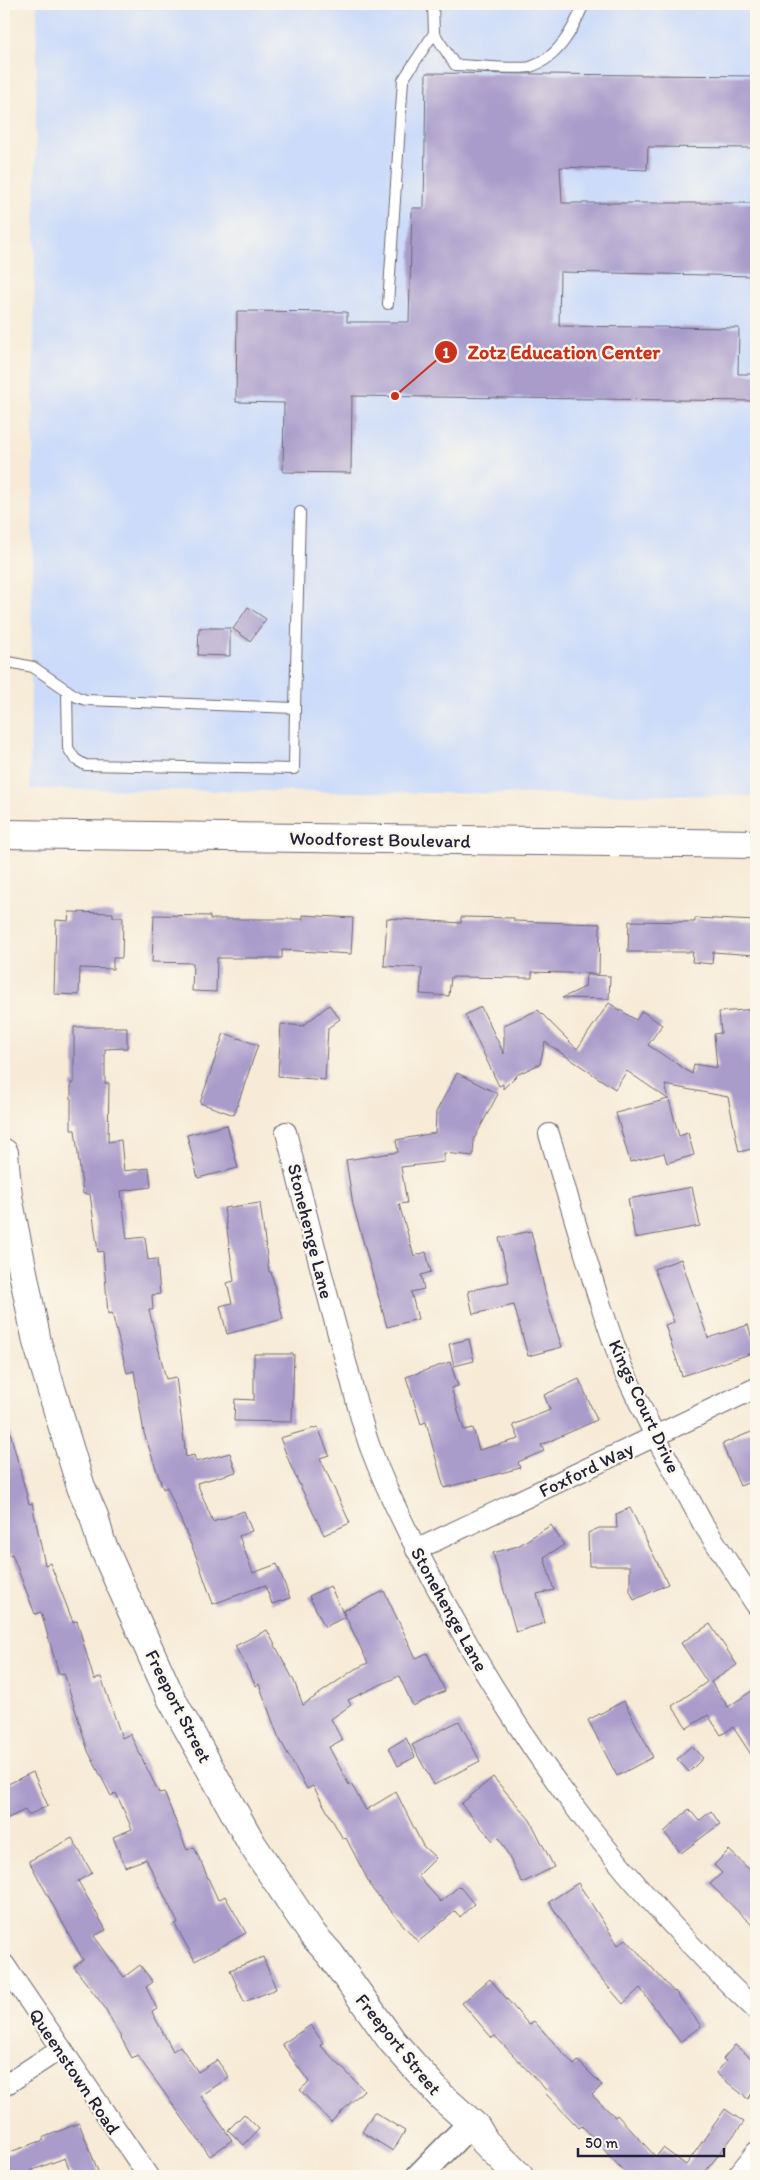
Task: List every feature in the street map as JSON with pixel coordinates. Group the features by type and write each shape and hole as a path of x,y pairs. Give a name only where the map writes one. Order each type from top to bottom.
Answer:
{"main road":[{"name":"Woodforest Boulevard","path":"4,834 756,844"},
{"name":"Freeport Street","path":"4,1153 8,1197 37,1342 50,1388 81,1488 94,1516 101,1542 171,1698 252,1844 312,1935 330,1954 403,2054 442,2097 471,2123 485,2142 519,2176"}],"street":[{"name":"Stonehenge Lane","path":"286,1132 340,1341 370,1447 416,1550 472,1652 525,1739 584,1821 641,1891 699,1955 756,2010"},
{"name":"Kings Court Drive","path":"549,1134 597,1294 622,1367 655,1436 703,1524 756,1605"},
{"name":"Foxford Way","path":"416,1550 756,1388"},
{"name":"Queenstown Road","path":"4,1964 148,2176"},
{"path":"4,2086 60,2049"},
{"path":"419,2176 471,2123"},
{"path":"737,2176 756,2152"}],"lane":[{"path":"433,4 434,33 455,65 529,67 556,52 576,24 584,4"},
{"path":"388,304 403,80 434,33"},
{"path":"67,690 68,748 75,759 85,765 294,769 300,512"},
{"path":"4,661 33,668 86,700 295,708"}],"shaded area":[{"path":"37,4 756,4 756,796 30,789"}],"building":[{"path":"426,73 756,76 756,148 648,147 647,170 560,167 562,203 756,203 756,276 560,272 559,326 739,328 738,374 756,374 756,401 352,396 351,473 283,472 284,403 236,402 237,311 347,312 347,322 409,322 412,208 424,208"},
{"path":"248,607 266,619 250,641 233,629"},
{"path":"199,628 230,628 230,656 198,655"},
{"path":"69,912 113,913 113,917 123,917 122,958 113,958 113,969 80,968 79,995 54,994 56,920 68,921"},
{"path":"154,915 210,916 210,919 303,919 303,915 353,918 351,954 282,950 282,958 217,958 216,992 192,991 193,963 152,962"},
{"path":"461,917 514,918 514,921 600,924 599,974 532,972 532,978 451,977 449,996 420,994 422,968 384,966 387,918 461,923"},
{"path":"695,918 756,921 755,955 713,952 712,964 692,962 693,952 628,952 629,921 695,922"},
{"path":"586,975 610,976 609,999 562,998 585,987"},
{"path":"609,1003 636,1020 642,1011 662,1025 648,1045 692,1074 694,1064 717,1068 714,1034 721,1033 719,1012 756,1009 756,1148 739,1152 728,1097 665,1085 679,1136 688,1133 694,1155 667,1163 664,1153 630,1162 616,1113 668,1099 627,1071 615,1089 545,1042 540,1064 518,1074 503,1089 503,1084 499,1086 465,1015 481,1007 504,1054 504,1025 538,1010 577,1049"},
{"path":"329,1005 340,1019 328,1028 325,1080 278,1076 281,1024 303,1026"},
{"path":"74,1027 127,1027 127,1048 105,1049 105,1083 109,1083 108,1142 121,1140 124,1171 149,1168 151,1187 121,1191 127,1239 145,1237 148,1260 157,1259 160,1294 152,1295 153,1310 149,1310 166,1379 176,1377 186,1457 194,1455 196,1462 230,1453 236,1472 197,1483 213,1522 244,1511 252,1531 239,1536 253,1573 277,1564 290,1598 272,1604 265,1585 213,1604 198,1561 167,1487 163,1489 144,1433 134,1371 127,1373 112,1313 108,1314 103,1251 98,1252 90,1194 83,1194 75,1130 71,1130 71,1083 74,1083"},
{"path":"224,1033 258,1045 234,1115 200,1103"},
{"path":"457,1073 498,1094 474,1139 473,1156 444,1153 444,1162 401,1167 407,1203 399,1204 414,1256 426,1252 431,1272 421,1275 424,1289 411,1292 418,1319 387,1327 353,1205 346,1160 398,1152 396,1140 435,1133 436,1112"},
{"path":"227,1125 238,1168 198,1178 187,1135"},
{"path":"692,1187 700,1226 635,1238 628,1199"},
{"path":"260,1203 269,1272 271,1272 283,1319 227,1334 220,1306 232,1303 227,1283 234,1281 224,1208"},
{"path":"531,1231 548,1304 562,1347 528,1356 514,1305 473,1314 468,1291 509,1282 499,1238"},
{"path":"681,1259 708,1338 748,1325 756,1352 682,1376 665,1325 674,1322 654,1269"},
{"path":"469,1339 474,1361 454,1366 449,1344"},
{"path":"254,1354 294,1354 292,1422 234,1421 235,1399 254,1400"},
{"path":"450,1362 458,1386 451,1388 464,1430 473,1428 479,1450 519,1439 513,1425 550,1410 544,1395 579,1379 597,1420 541,1445 544,1451 518,1462 520,1468 444,1488 426,1422 421,1424 406,1377"},
{"path":"318,1427 329,1455 320,1458 350,1523 324,1535 292,1469 280,1438"},
{"path":"4,1428 9,1428 29,1504 32,1503 45,1565 50,1563 73,1622 77,1621 94,1680 101,1677 122,1738 130,1734 159,1793 164,1792 187,1850 194,1847 218,1900 225,1896 246,1933 195,1961 175,1924 178,1923 146,1859 125,1867 113,1837 132,1829 116,1793 111,1796 88,1751 64,1673 59,1674 41,1612 35,1614 12,1554 4,1556"},
{"path":"756,1430 756,1480 740,1486 722,1444"},
{"path":"630,1508 668,1584 634,1600 630,1591 630,1566 589,1566 588,1533 599,1528 617,1528 616,1514"},
{"path":"551,1525 564,1545 544,1557 554,1590 537,1594 545,1623 516,1632 493,1553 518,1546"},
{"path":"330,1586 345,1617 325,1627 309,1596"},
{"path":"384,1591 416,1658 427,1653 445,1691 413,1706 399,1676 348,1700 351,1705 331,1719 342,1740 329,1747 349,1785 351,1784 366,1810 396,1792 423,1846 436,1858 418,1876 441,1902 459,1886 474,1904 460,1917 455,1911 418,1942 373,1890 346,1838 343,1839 313,1786 307,1789 278,1736 259,1684 256,1686 235,1646 267,1630 294,1681 303,1705 355,1669 368,1663 343,1611"},
{"path":"710,1624 737,1665 711,1682 728,1707 756,1688 756,1762 733,1727 721,1735 708,1715 687,1728 672,1706 707,1682 681,1643"},
{"path":"624,1701 653,1757 617,1776 588,1720"},
{"path":"459,1721 480,1761 434,1785 412,1745"},
{"path":"406,1738 415,1757 398,1766 389,1748"},
{"path":"691,1746 703,1758 689,1772 677,1759"},
{"path":"33,1772 48,1806 28,1815 25,1810 4,1820 4,1786"},
{"path":"493,1777 530,1820 554,1867 522,1883 499,1837 494,1842 461,1804"},
{"path":"689,1809 699,1821 711,1811 720,1824 681,1853 664,1832"},
{"path":"72,1838 92,1873 78,1881 106,1930 94,1936 124,1977 140,1965 153,1982 146,1987 157,2009 152,2012 173,2051 180,2046 198,2072 217,2060 229,2077 201,2096 232,2140 210,2156 137,2055 132,2058 105,2008 74,1967 83,1960 29,1861"},
{"path":"729,1850 756,1876 756,1929 710,1884 722,1873 714,1865"},
{"path":"578,1883 618,1945 626,1939 675,1991 701,2026 680,2042 640,1988 623,2004 592,1968 549,1902"},
{"path":"263,1957 276,1989 244,2002 230,1970"},
{"path":"490,1979 529,2025 534,2021 574,2065 578,2061 602,2085 592,2095 615,2117 617,2115 656,2157 663,2148 686,2165 725,2109 744,2122 702,2176 628,2176 582,2126 579,2128 545,2093 547,2091 495,2036 492,2038 462,2003"},
{"path":"311,2025 323,2043 320,2045 364,2090 331,2122 300,2090 309,2082 282,2044"},
{"path":"735,2045 756,2062 756,2088 748,2099 716,2073 726,2061 723,2059"},
{"path":"374,2112 405,2131 393,2151 362,2132"},
{"path":"244,2114 259,2129 244,2145 228,2130"},
{"path":"79,2123 100,2176 72,2176 65,2158 30,2171 32,2176 4,2176 4,2154 44,2140 42,2138"}],"place":[{"name":"Zotz Education Center","path":"395,396"}]}
